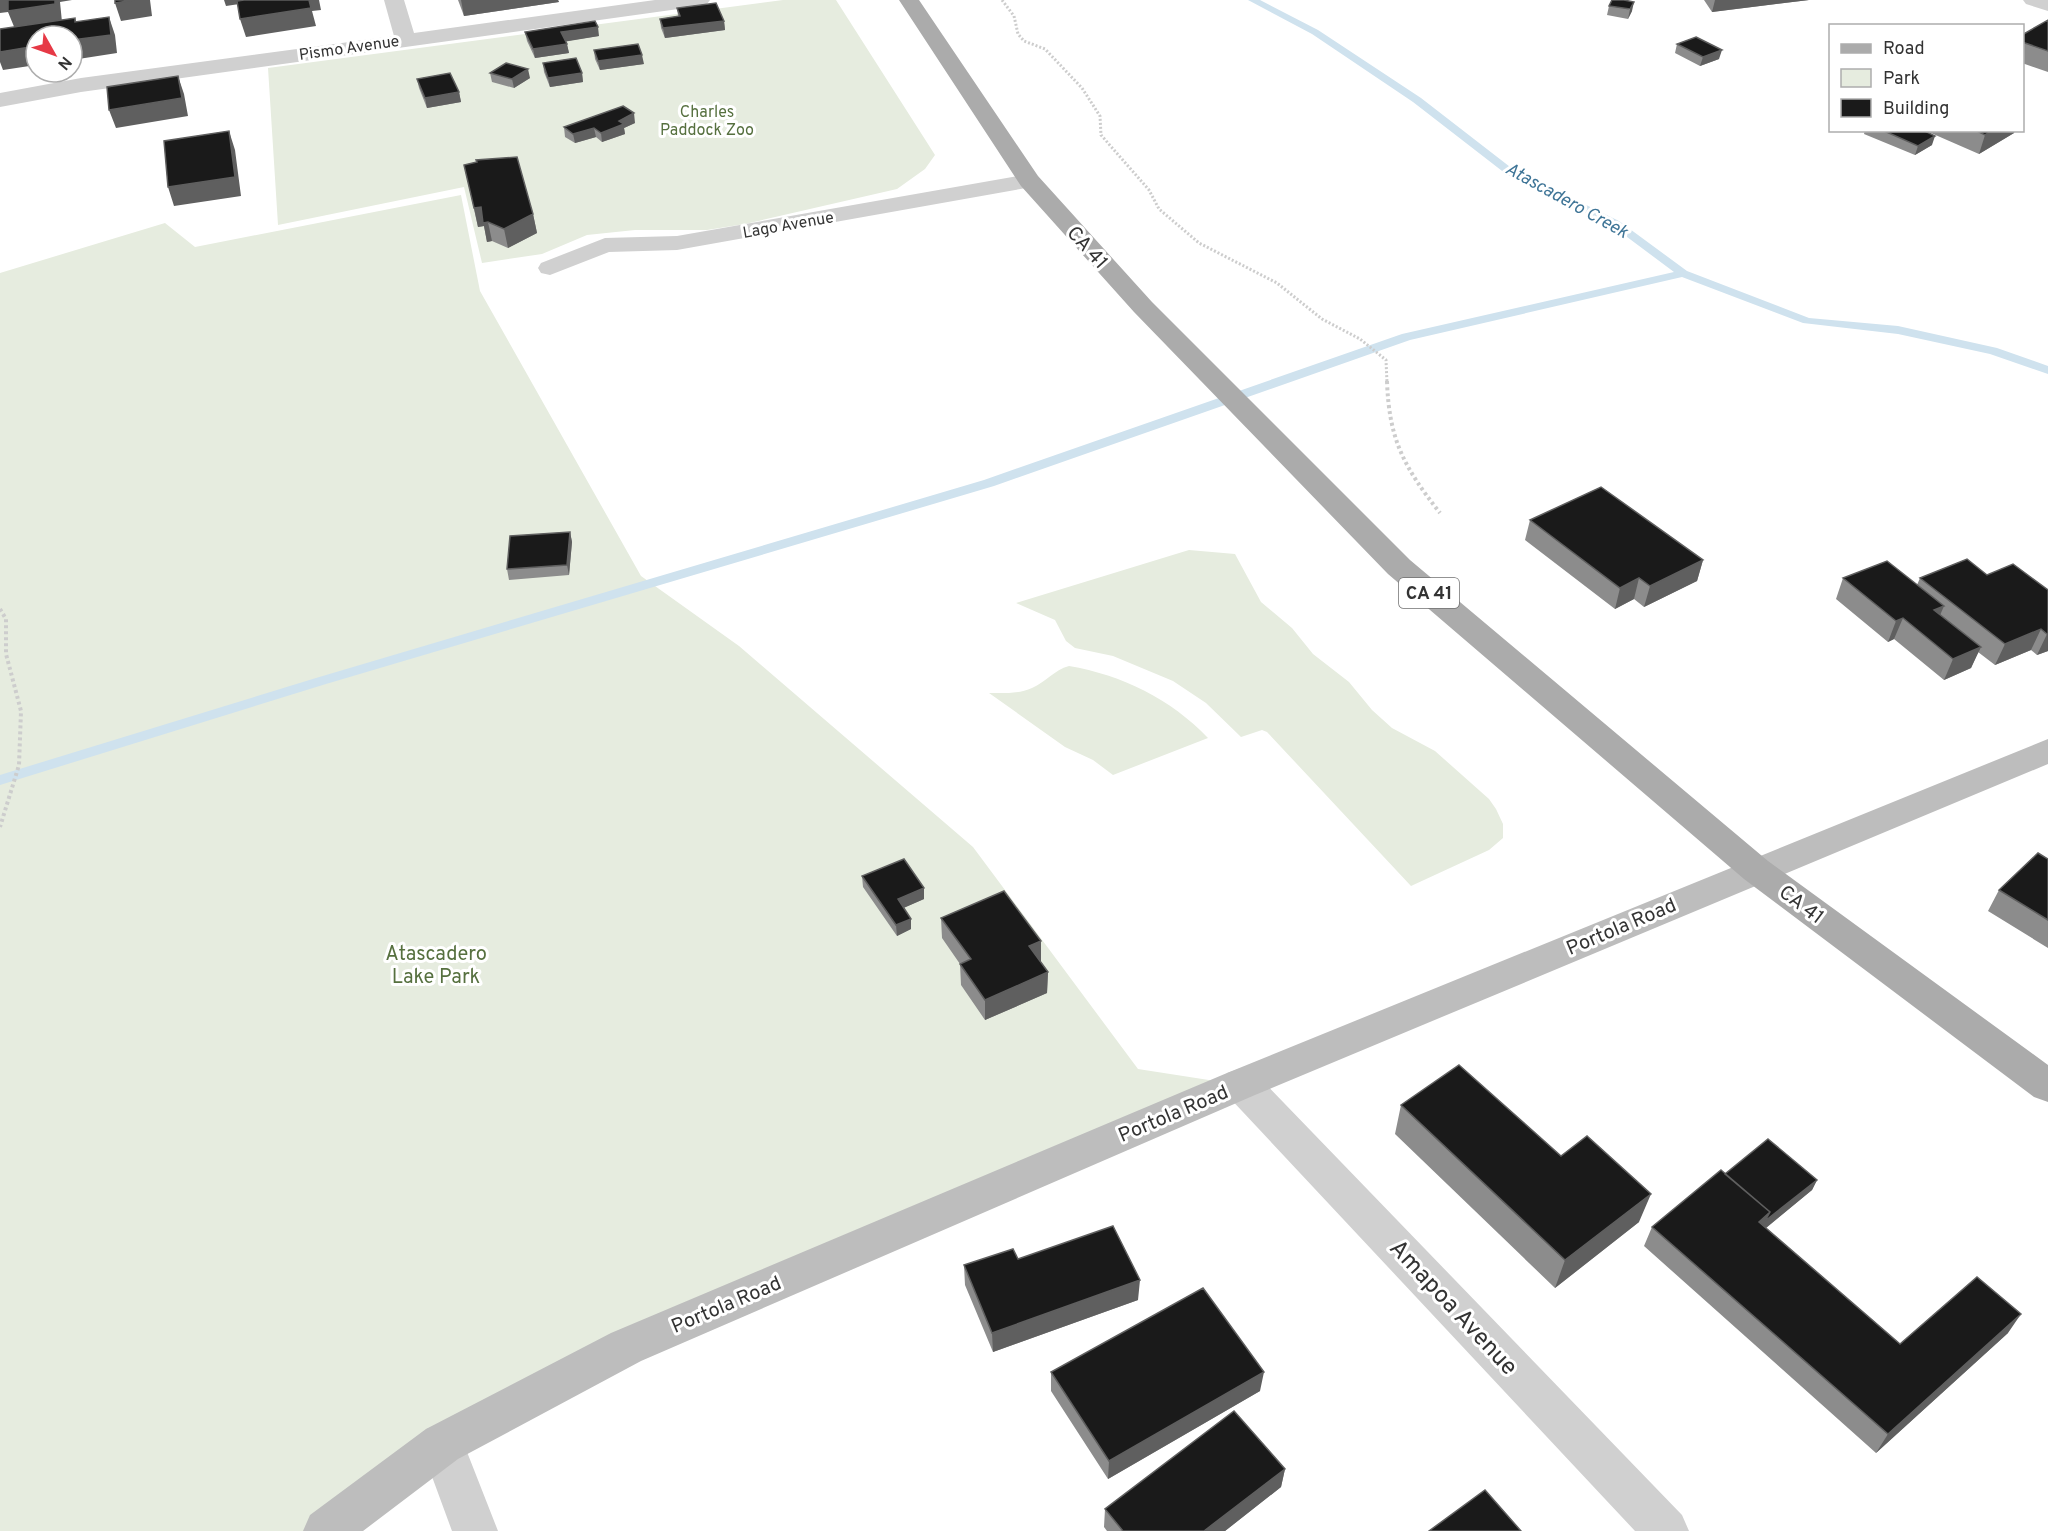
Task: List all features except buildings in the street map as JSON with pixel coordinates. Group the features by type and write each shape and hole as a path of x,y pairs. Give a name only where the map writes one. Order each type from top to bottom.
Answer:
{"main road":[{"name":"CA 41","path":"909,0 1029,181 1143,307 1399,567 1756,870 2048,1086"}],"street":[{"path":"394,0 405,39"},
{"name":"Pismo Avenue","path":"0,100 81,85 700,0"},
{"path":"2033,0 2048,5"},
{"name":"Lago Avenue","path":"550,268 605,245 677,243 1029,181"},
{"name":"Portola Road","path":"326,1531 442,1444 626,1347 1241,1084 2048,751"},
{"name":"Amapoa Avenue","path":"1241,1084 1666,1531"},
{"path":"442,1444 475,1531"}],"path":[{"path":"1002,0 1014,16 1018,34 1024,41 1046,49 1082,88 1100,116 1101,135 1110,148 1136,173 1159,209 1199,243 1277,283 1322,319 1360,339 1386,360 1389,418 1416,483 1440,513"},
{"path":"0,609 6,618 6,654 21,711 19,765 0,826"}],"green space":[{"name":"Charles Paddock Zoo","path":"783,0 836,0 935,155 925,169 897,189 745,224 707,230 635,230 587,235 542,254 482,263 464,187 278,225 268,68"},
{"name":"Atascadero Lake Park","path":"461,195 480,291 641,576 739,646 973,847 1138,1069 1241,1085 425,1444 314,1531 0,1531 0,273 165,223 195,247"},
{"path":"1189,550 1235,554 1261,602 1292,628 1313,654 1349,682 1372,710 1392,728 1435,751 1489,799 1503,824 1503,838 1489,850 1411,886 1267,732 1262,730 1241,737 1206,703 1173,681 1113,656 1075,648 1066,641 1055,620 1016,603"},
{"path":"1069,666 1127,682 1162,700 1194,724 1208,738 1113,775 1093,760 1065,747 989,693 1027,690"}],"waterway":[{"name":"Atascadero Creek","path":"1253,0 1315,32 1417,100 1510,172 1615,223 1683,273"},
{"path":"0,780 321,681 989,483 1406,337 1683,273"},
{"name":"Atascadero Creek","path":"1683,273 1807,321 1898,330 1993,351 2048,370"}]}
